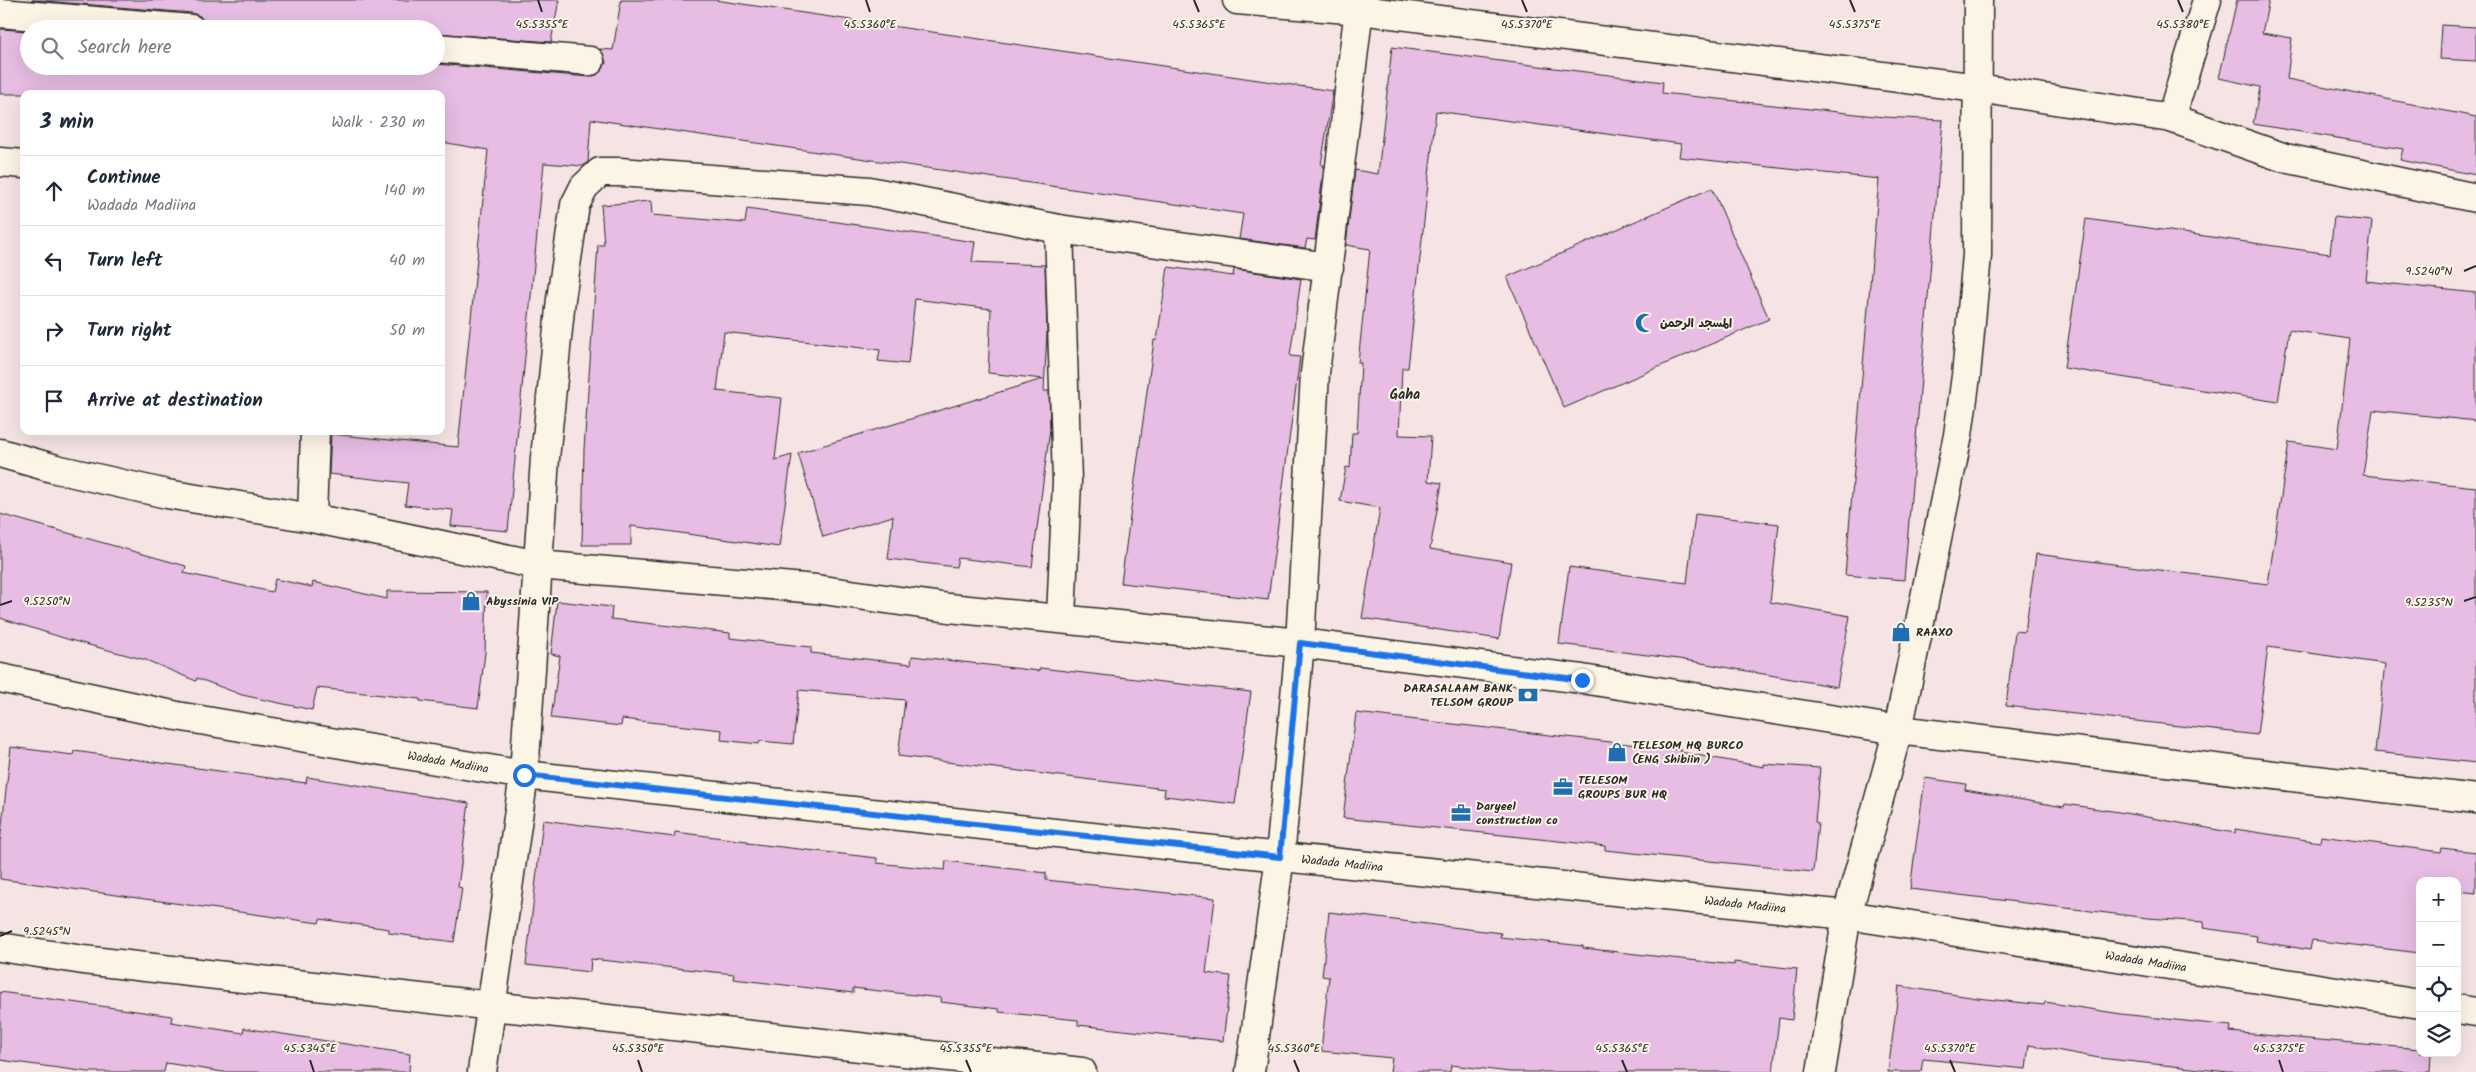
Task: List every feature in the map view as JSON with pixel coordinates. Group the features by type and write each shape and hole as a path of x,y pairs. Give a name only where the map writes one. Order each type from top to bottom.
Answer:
{"street":[{"path":"1237,0 1360,5 1978,88 2172,118 2285,158 2476,198"},
{"path":"1821,1072 1847,915 1898,730 1958,435 1966,376 1977,255 1978,0"},
{"path":"2172,118 2207,0"},
{"path":"1250,1072 1280,857 1300,643 1316,372 1360,5"},
{"path":"0,13 84,20"},
{"path":"445,49 590,61"},
{"path":"0,162 20,164"},
{"path":"482,1072 524,775 545,458 561,299 575,205 584,187 600,172 620,172 869,190 1059,229 1329,267"},
{"path":"1059,229 1067,481 1061,618"},
{"path":"312,518 315,435"},
{"path":"0,453 56,469 167,494 312,518 538,565 806,588 949,608 1300,643 1582,680 1898,730 2476,799"},
{"name":"Wadada Madiina","path":"0,678 177,716 524,775 1280,857 1847,915 2416,1003"},
{"path":"0,947 102,962 491,1004 1082,1072"},
{"path":"2461,1010 2476,1012"}],"building":[{"path":"32,0 559,0 551,42 445,34 445,20 202,20 200,16 192,13"},
{"path":"621,0 715,0 1333,91 1321,165 1324,165 1315,240 1307,239 1305,248 1239,239 1243,214 591,119 588,162 583,166 544,163 508,531 451,526 453,510 405,505 408,483 329,474 331,435 458,447 488,150 445,143 445,90 20,90 20,94 0,94 0,29 20,30 20,75 445,75 445,65 589,77 597,75 603,69 606,62 600,49 613,50"},
{"path":"2237,0 2269,0 2262,33 2292,38 2287,79 2476,117 2476,175 2400,160 2403,149 2253,124 2260,87 2219,78"},
{"path":"2441,25 2476,27 2476,61 2439,59"},
{"path":"1392,47 1663,82 1662,93 1884,117 1943,120 1904,580 1845,575 1879,179 1679,157 1681,144 1436,111 1408,368 1402,368 1399,435 1431,436 1428,481 1442,483 1430,549 1511,562 1499,639 1362,618 1380,508 1340,501 1346,467 1350,468 1352,433 1357,433 1361,363 1358,363 1370,249 1346,245 1355,170 1378,174"},
{"path":"1712,188 1769,319 1564,408 1507,277"},
{"path":"651,201 652,215 745,223 747,209 975,242 972,262 1045,265 1047,333 1044,391 1049,391 1050,429 1032,567 958,558 956,567 888,559 893,516 823,537 798,453 1043,379 988,373 991,309 915,299 908,364 878,361 880,350 724,332 717,391 782,398 775,460 792,455 779,547 631,526 631,545 582,545 584,449 598,245 604,245 601,205"},
{"path":"2334,217 2372,221 2366,281 2476,293 2476,421 2373,410 2363,475 2476,487 2476,763 2375,752 2385,664 2268,647 2257,735 2006,706 2015,631 2025,632 2036,554 2268,584 2289,442 2337,449 2350,339 2289,330 2278,402 2064,368 2086,219 2330,254"},
{"path":"1168,267 1233,276 1234,269 1301,279 1290,356 1300,357 1268,600 1121,583 1154,340 1157,340"},
{"path":"0,514 186,566 184,573 272,592 275,579 312,587 313,582 387,599 387,591 487,592 485,653 478,708 420,701 420,699 317,688 312,710 242,695 197,678 196,681 146,660 70,640 0,618"},
{"path":"1695,514 1779,524 1770,602 1850,616 1837,687 1679,659 1559,644 1569,567 1687,583"},
{"path":"557,601 612,607 611,619 730,633 730,638 811,647 811,653 911,664 912,656 1039,671 1040,668 1251,692 1235,804 1164,796 1165,789 898,756 905,700 799,690 793,744 760,741 759,744 721,740 722,730 622,719 621,726 551,718 560,656 551,654"},
{"path":"1356,713 1681,750 1680,752 1764,767 1764,764 1820,768 1815,822 1818,823 1813,872 1605,850 1605,846 1343,818"},
{"path":"11,747 73,755 74,751 306,783 307,777 469,803 458,887 462,888 454,942 389,933 389,929 320,919 319,923 0,879 0,842"},
{"path":"1925,778 1966,784 1965,790 2064,807 2065,804 2119,812 2235,833 2235,829 2320,842 2321,836 2441,852 2442,848 2476,852 2476,893 2461,891 2461,877 2416,877 2416,953 2312,940 2310,950 2256,941 2257,936 2203,928 2204,922 2148,918 1910,889"},
{"path":"543,820 674,837 675,832 747,841 747,843 877,858 877,863 945,870 946,861 1046,873 1046,880 1215,898 1206,973 1231,976 1223,1041 1078,1025 1078,1020 999,1012 999,1009 940,1002 941,998 853,988 853,993 733,979 734,974 591,959 590,972 526,965"},
{"path":"1329,912 1501,933 1500,937 1583,946 1583,948 1734,965 1734,962 1797,969 1792,1020 1779,1018 1773,1072 1510,1072 1451,1065 1450,1072 1390,1072 1392,1058 1321,1051 1329,977 1322,976"},
{"path":"1899,986 1977,998 2044,1005 2045,1002 2121,1014 2231,1026 2230,1032 2416,1049 2416,1057 2431,1057 2430,1072 2228,1072 2099,1058 2029,1045 2026,1069 1923,1059 1921,1072 1888,1072"},
{"path":"0,992 172,1016 171,1022 243,1033 244,1028 410,1054 409,1072 223,1072 166,1063 164,1072 88,1072 0,1060"}],"place":[{"name":"المسجد الرحمن","path":"1645,323"},
{"name":"Abyssinia VIP","path":"471,601"},
{"name":"RAAXO","path":"1901,632"},
{"name":"DARASALAAM BANK TELSOM GROUP","path":"1528,695"},
{"name":"TELESOM HQ BURCO (ENG Shibiin )","path":"1617,752"},
{"name":"TELESOM GROUPS BUR HQ","path":"1563,787"},
{"name":"Daryeel construction co","path":"1461,813"}],"district":[{"name":"Gaha","path":"1405,394"}],"route":[{"path":"524,775 1280,857 1300,643 1582,680"}]}
